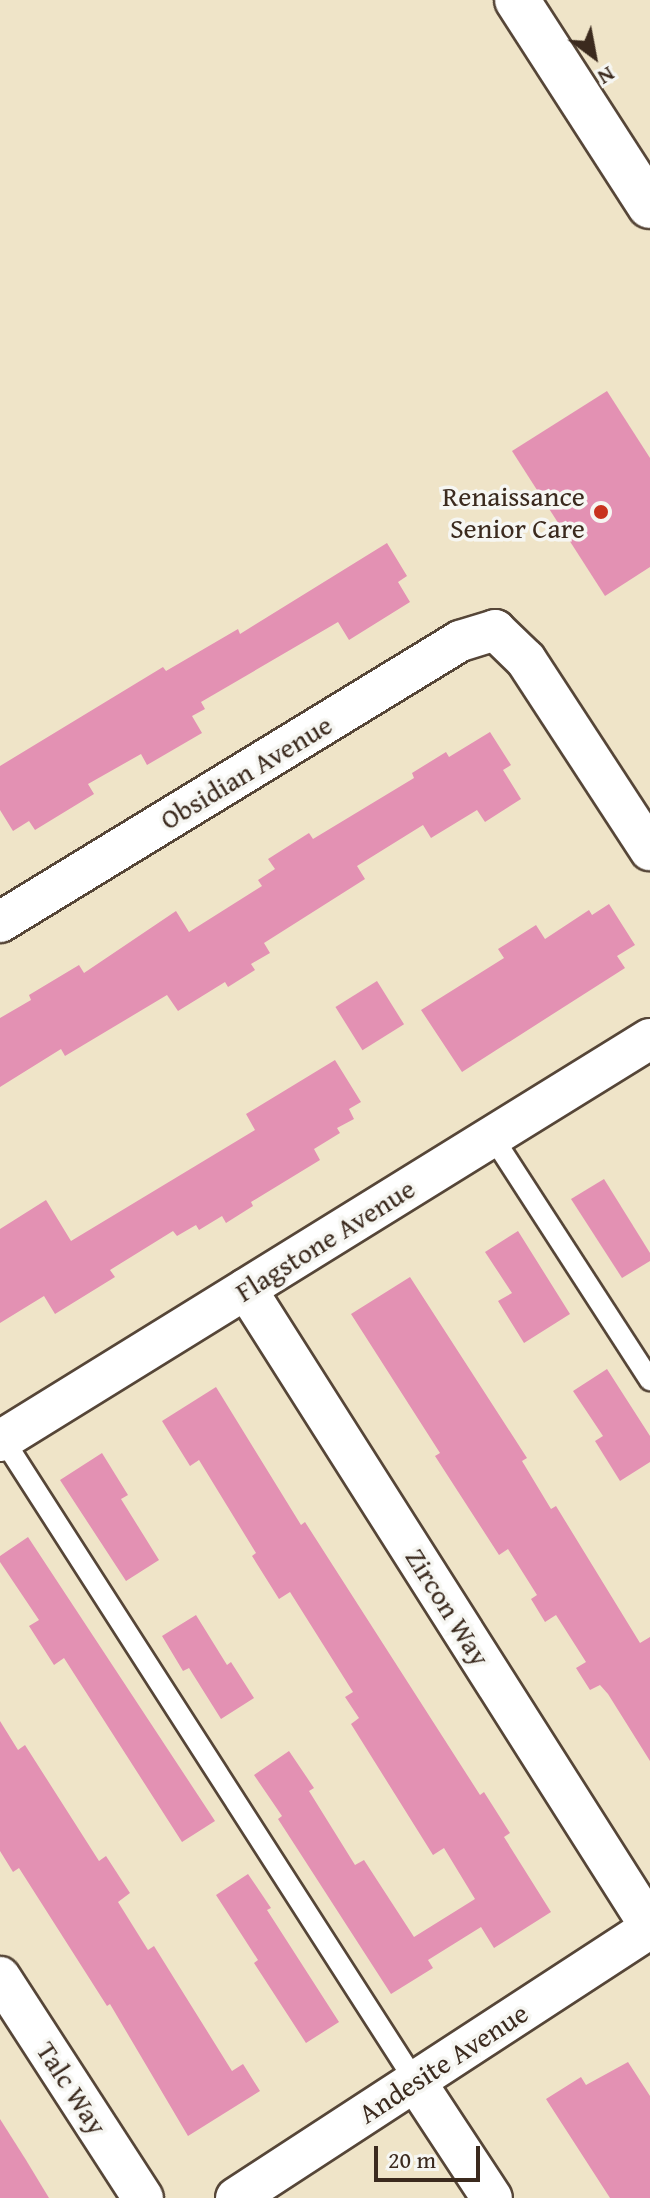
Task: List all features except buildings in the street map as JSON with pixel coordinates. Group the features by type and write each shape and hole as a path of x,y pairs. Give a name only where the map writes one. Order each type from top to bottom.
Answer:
{"main road":[{"path":"517,0 650,206"}],"street":[{"name":"Obsidian Avenue","path":"0,922 460,641 495,630 526,660 650,850"},
{"name":"Flagstone Avenue","path":"1,1439 650,1039"},
{"name":"Zircon Way","path":"246,1289 650,1927"},
{"name":"Andesite Avenue","path":"236,2198 650,1927"},
{"name":"Talc Way","path":"0,1977 143,2198"},
{"path":"415,2081 492,2198"}],"lane":[{"path":"492,1136 650,1380"},
{"path":"1,1439 415,2081"}],"place":[{"name":"Renaissance Senior Care","path":"601,512"}]}
